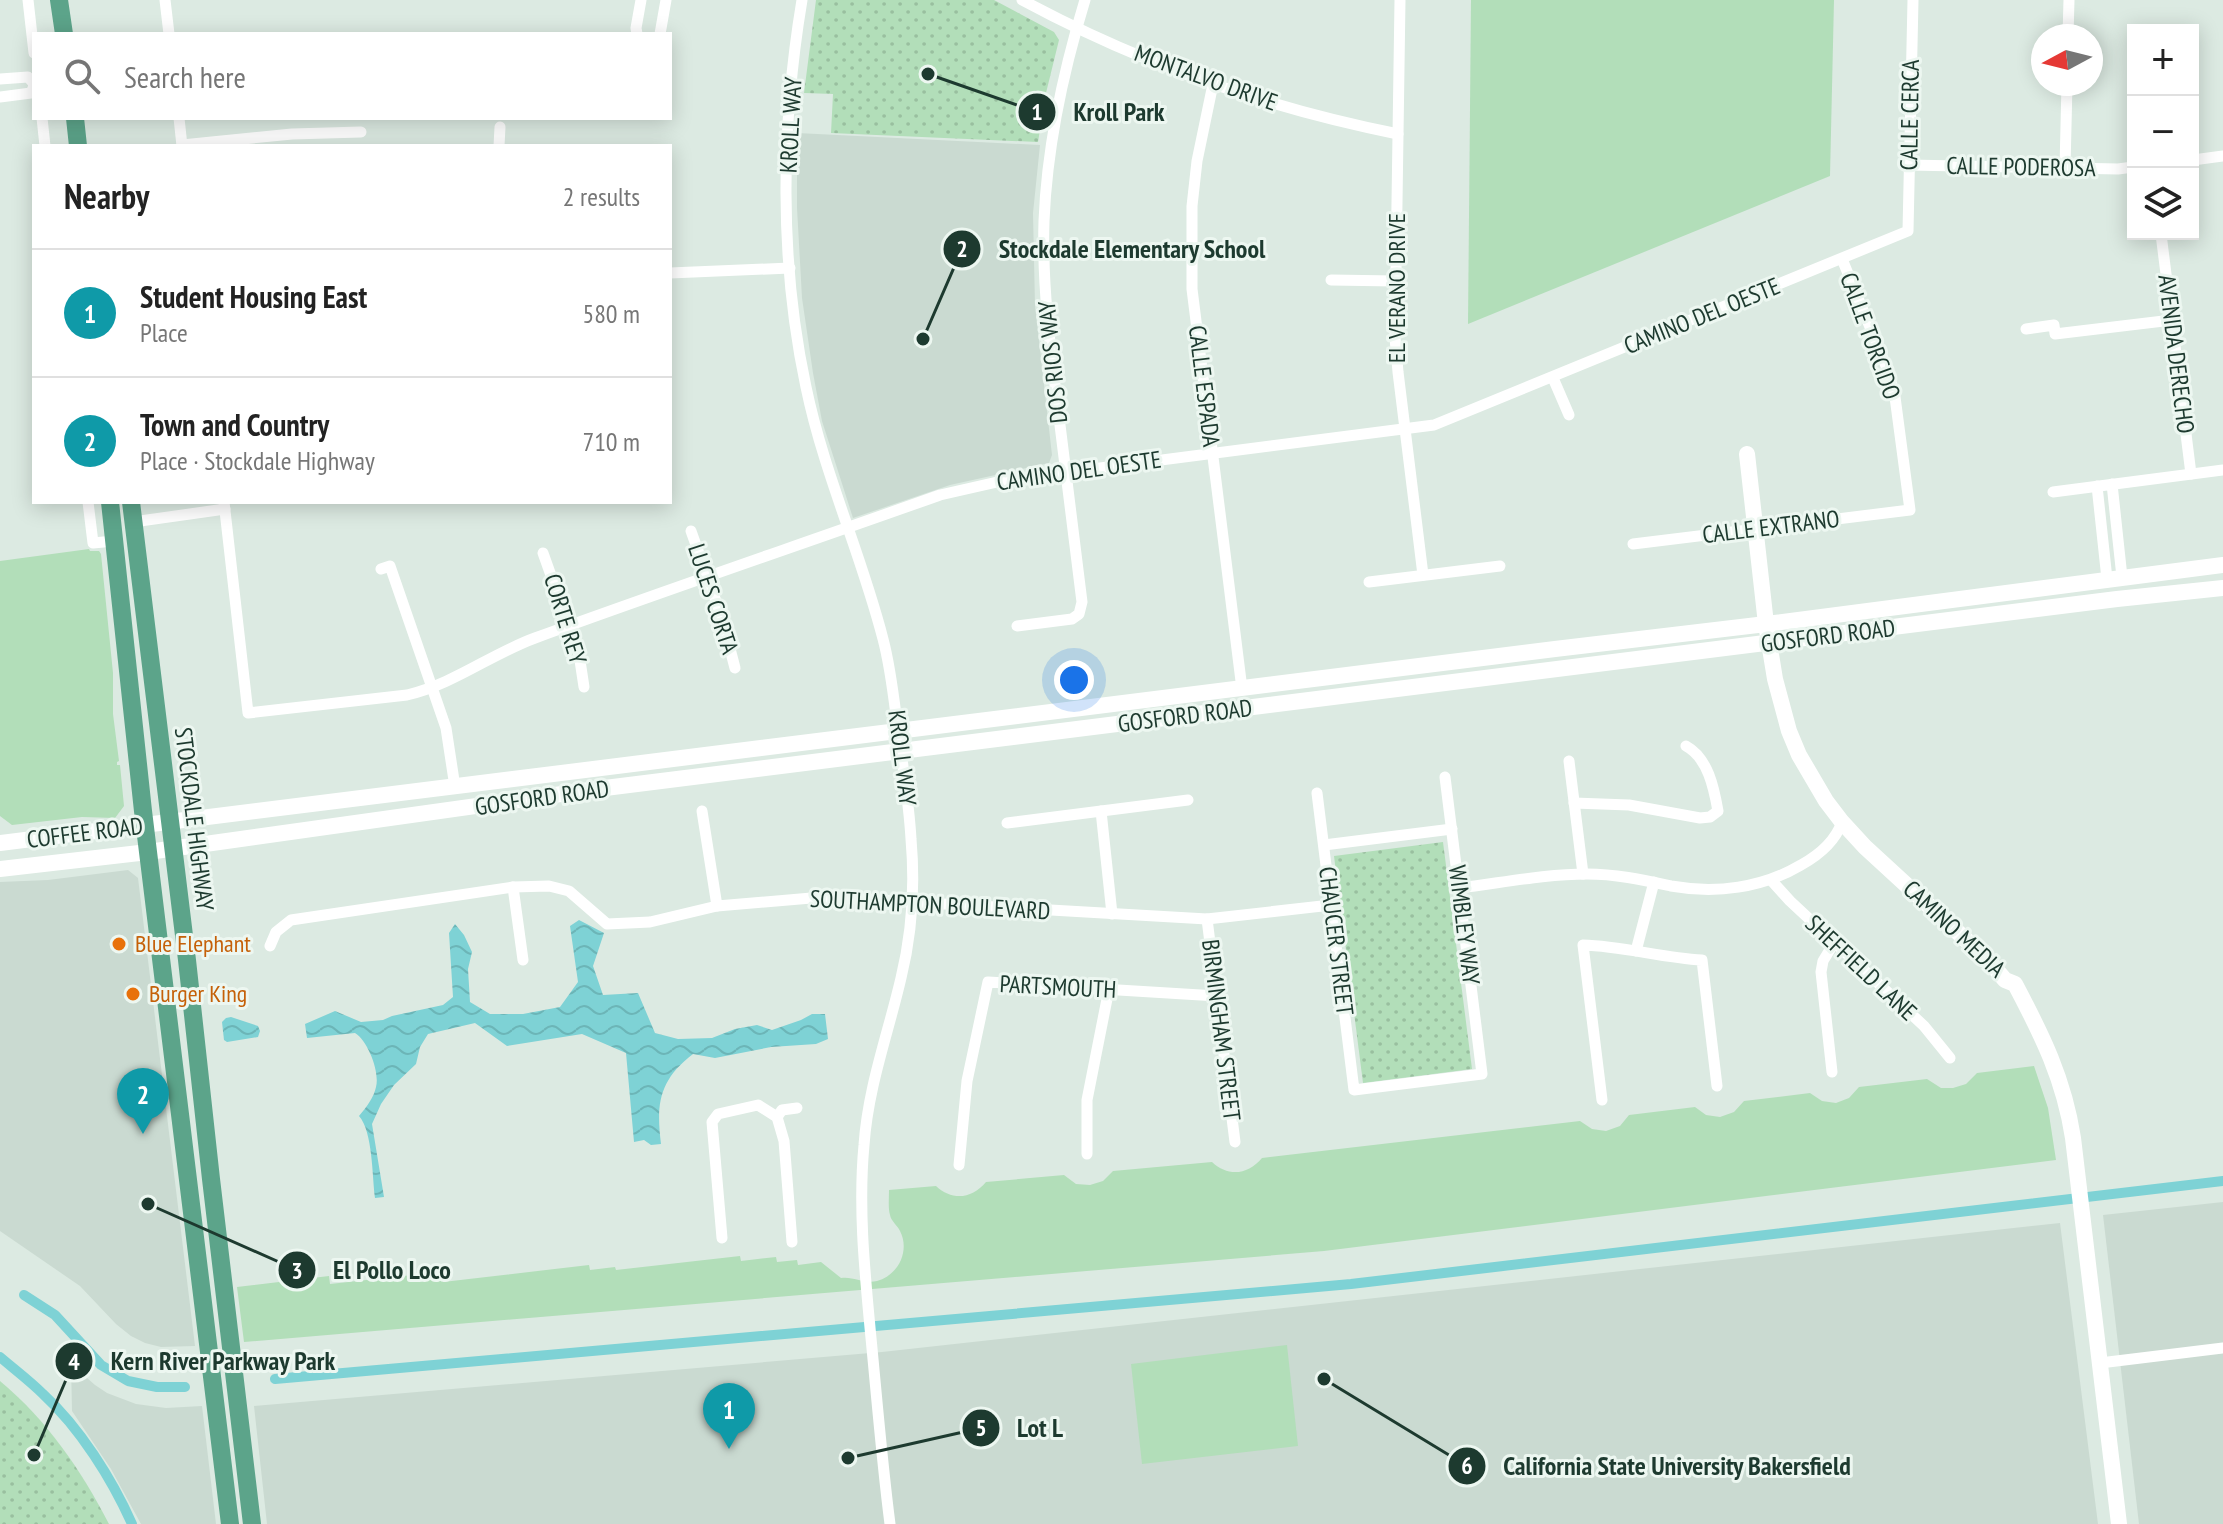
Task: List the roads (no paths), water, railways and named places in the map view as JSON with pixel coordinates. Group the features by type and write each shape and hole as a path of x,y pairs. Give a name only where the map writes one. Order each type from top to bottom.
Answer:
{"main road":[{"path":"49,0 53,32"},
{"path":"59,0 64,32"},
{"path":"71,0 75,32"},
{"path":"63,120 66,144"},
{"path":"75,120 78,144"},
{"path":"85,120 88,144"},
{"name":"CAMINO MEDIA","path":"1747,454 1766,624 1781,705 1811,779 1842,822 1865,847 1988,960 2005,980 2015,984 2047,1047 2064,1091 2079,1185 2119,1524"},
{"name":"STOCKDALE HIGHWAY","path":"110,504 148,852 230,1524"},
{"path":"121,504 125,519 133,522"},
{"name":"STOCKDALE HIGHWAY","path":"131,504 252,1524"},
{"name":"GOSFORD ROAD","path":"170,824 2223,565"},
{"name":"GOSFORD ROAD","path":"148,852 597,789 2223,588"},
{"name":"COFFEE ROAD","path":"0,843 170,824"},
{"name":"COFFEE ROAD","path":"0,869 148,852"},
{"path":"218,1426 227,1430 231,1438 240,1509 245,1524"}],"street":[{"path":"28,0 32,35"},
{"path":"165,0 169,32"},
{"path":"637,32 641,0"},
{"path":"660,32 666,0"},
{"name":"KROLL WAY","path":"802,0 789,121 787,205 793,311 805,385 828,476 885,644 911,837 912,902 904,963 874,1082 862,1175 868,1311 890,1524"},
{"name":"MONTALVO DRIVE","path":"1022,0 1125,50 1213,84 1307,113 1398,134"},
{"name":"DOS RIOS WAY","path":"1017,626 1072,619 1079,614 1082,602 1046,300 1044,222 1057,106 1085,0"},
{"name":"EL VERANO DRIVE","path":"1400,0 1395,338 1423,575"},
{"name":"CALLE CERCA","path":"1908,231 1913,0"},
{"path":"2068,24 2069,0"},
{"path":"0,79 28,77 32,82"},
{"name":"CALLE ESPADA","path":"1213,84 1197,161 1191,248 1195,321 1242,689"},
{"path":"0,97 31,93 32,90"},
{"path":"2065,168 2067,96"},
{"path":"42,120 45,144"},
{"path":"179,120 182,144"},
{"path":"499,144 500,127"},
{"path":"200,144 292,134 361,132"},
{"path":"2199,159 2223,156"},
{"name":"CALLE PODEROSA","path":"1909,165 2127,167"},
{"name":"CAMINO DEL OESTE","path":"224,506 248,713 407,695 432,688 522,643 972,486 1448,421 1908,231"},
{"name":"AVENIDA DERECHO","path":"2162,240 2191,474"},
{"name":"CALLE TORCIDO","path":"1842,259 1888,371 1895,397 1910,510"},
{"path":"672,273 790,268"},
{"path":"1331,280 1395,281"},
{"path":"2026,329 2054,325 2055,334 2172,320"},
{"path":"1553,378 1569,415"},
{"path":"2053,492 2223,470"},
{"path":"2112,484 2115,578"},
{"path":"2097,486 2115,578"},
{"path":"88,504 93,543 114,541"},
{"path":"133,522 224,506"},
{"name":"CALLE EXTRANO","path":"1633,544 1910,510"},
{"name":"LUCES CORTA","path":"691,531 722,618 735,668"},
{"name":"CORTE REY","path":"543,553 579,654 584,687"},
{"path":"381,569 390,566 432,688 448,736 455,787"},
{"path":"1369,582 1500,566"},
{"path":"1574,803 1629,805 1684,816 1710,817 1718,811 1714,788 1696,751 1686,746"},
{"path":"1569,761 1583,874"},
{"name":"WIMBLEY WAY","path":"1354,1090 1482,1074 1445,777"},
{"name":"CHAUCER STREET","path":"1317,793 1354,1090"},
{"path":"1007,823 1188,800"},
{"path":"702,811 717,906"},
{"path":"1101,811 1112,914"},
{"path":"1459,888 1583,874 1621,876 1696,889 1740,887 1771,880 1790,871 1838,835 1842,822"},
{"path":"1324,845 1452,829"},
{"name":"SHEFFIELD LANE","path":"1771,880 1924,1026 1950,1058"},
{"path":"1636,951 1654,882"},
{"name":"SOUTHAMPTON BOULEVARD","path":"270,946 276,932 291,920 513,887 549,886 569,891 607,924 650,922 717,906 823,897 1207,919 1331,905"},
{"path":"513,887 523,960"},
{"name":"BIRMINGHAM STREET","path":"1207,919 1235,1142"},
{"path":"1832,1072 1821,972 1823,961 1834,943"},
{"path":"1602,1100 1583,945 1702,960 1717,1086"},
{"name":"PARTSMOUTH","path":"959,1165 967,1081 988,982 1217,996"},
{"path":"1087,1154 1087,1100 1109,989"},
{"path":"722,1238 712,1122 718,1114 758,1105 777,1117 784,1141 792,1242"},
{"path":"777,1117 782,1110 797,1108"},
{"path":"2100,1363 2223,1348"}],"water":[{"path":"579,920 604,933 593,966 603,995 638,993 655,1033 678,1039 712,1038 757,1025 772,1030 812,1014 825,1014 828,1039 816,1044 771,1047 715,1058 693,1054 667,1083 660,1105 661,1144 651,1145 644,1140 634,1142 626,1053 582,1034 507,1046 475,1023 428,1034 420,1047 416,1064 394,1085 372,1124 384,1197 375,1198 367,1132 359,1116 376,1087 372,1057 355,1033 307,1038 305,1024 335,1011 361,1022 383,1020 443,1005 453,997 449,933 455,924 472,952 468,969 470,1002 490,1014 523,1014 560,1007 578,982 570,926"},
{"path":"231,1017 258,1026 258,1037 224,1040 222,1022"}],"waterway":[{"path":"275,1379 1351,1284 2223,1181"},
{"path":"24,1295 55,1315 101,1365 128,1381 157,1387 185,1387"},
{"path":"0,1357 38,1389 70,1422 105,1472 132,1524"}],"place":[{"name":"Kroll Park","path":"928,74"},
{"name":"Stockdale Elementary School","path":"923,339"},
{"name":"Blue Elephant","path":"119,944"},
{"name":"Burger King","path":"133,994"},
{"name":"Town and Country","path":"143,1134"},
{"name":"El Pollo Loco","path":"148,1204"},
{"name":"California State University Bakersfield","path":"1324,1379"},
{"name":"Student Housing East","path":"729,1449"},
{"name":"Kern River Parkway Park","path":"34,1455"},
{"name":"Lot L","path":"848,1458"}]}
